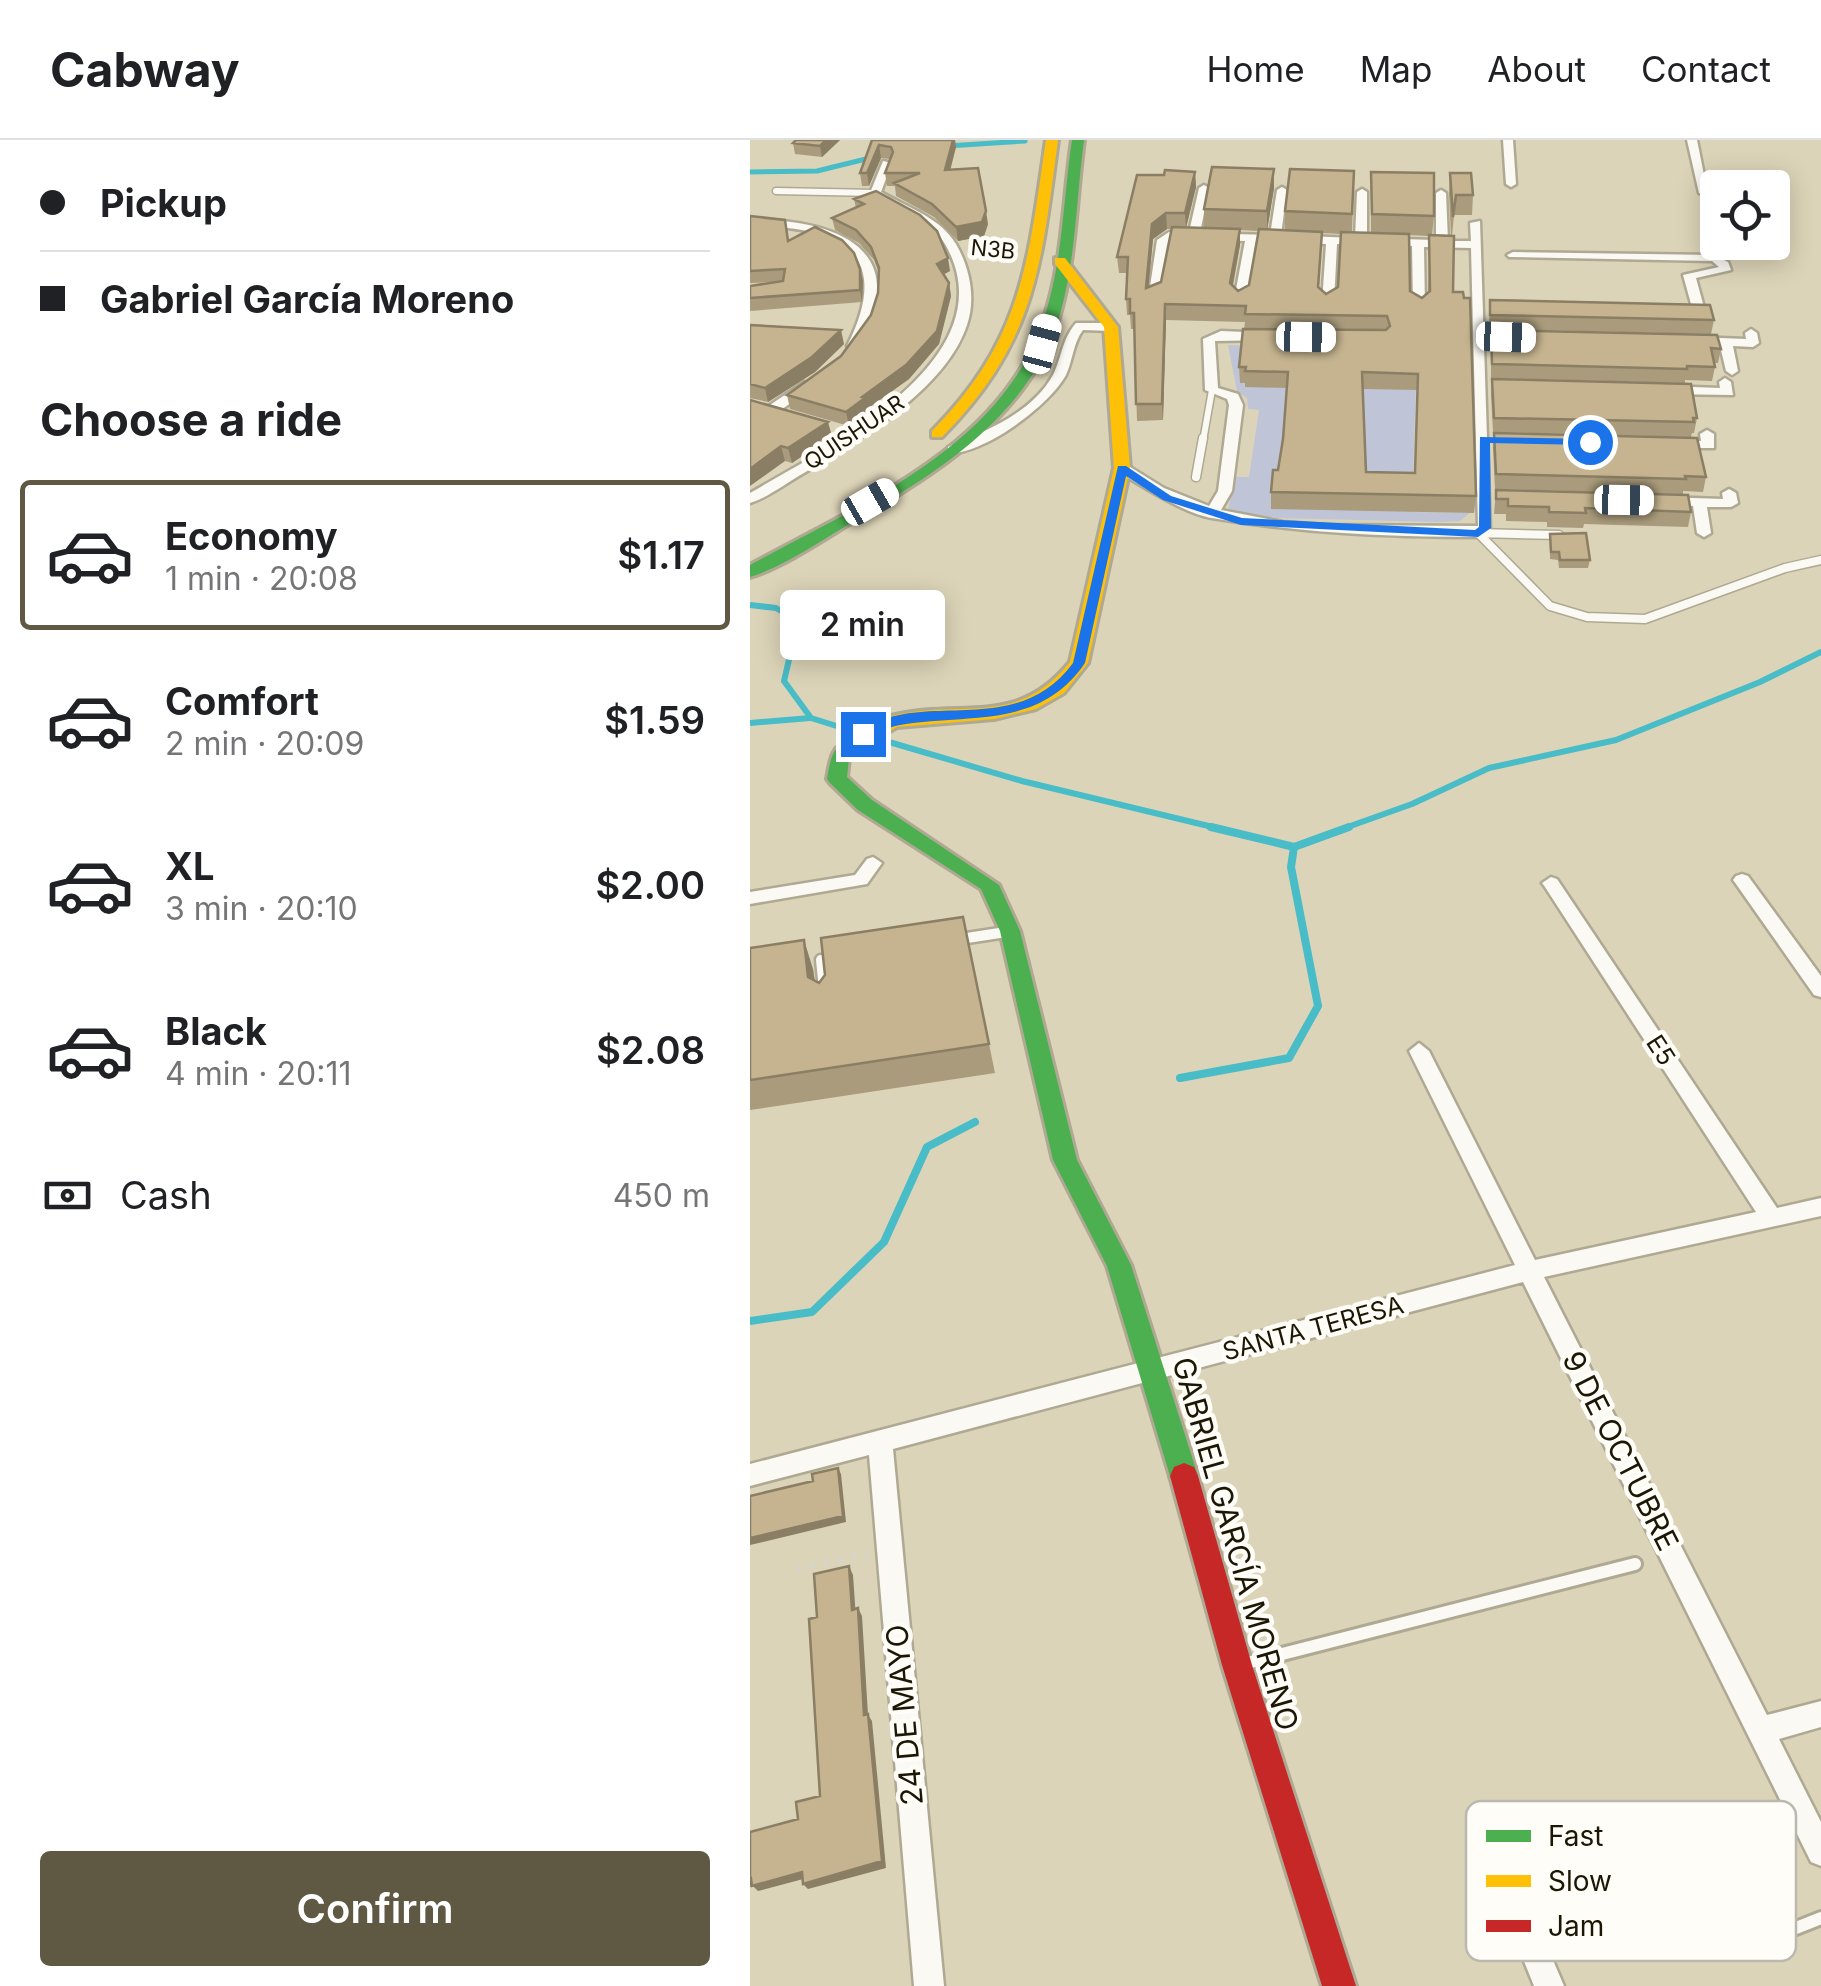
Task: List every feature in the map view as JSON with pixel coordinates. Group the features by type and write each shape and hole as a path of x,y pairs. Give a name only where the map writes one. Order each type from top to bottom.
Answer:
{"street":[{"path":"1508,140 1511,184"},
{"path":"1692,140 1700,175"},
{"path":"1051,146 1061,156 1076,146"},
{"path":"754,562 957,419 1004,358 1015,335 1036,254 1051,146"},
{"path":"947,453 992,414 1028,371 1042,344 1060,261 1076,146"},
{"path":"886,162 875,193 930,223 950,244"},
{"path":"1194,235 1204,188"},
{"path":"1275,238 1282,190"},
{"path":"1361,240 1362,192"},
{"path":"1441,194 1442,242"},
{"path":"750,223 815,226 852,245 859,254 872,295 862,333 849,352"},
{"path":"1122,468 1167,498 1241,521 1478,533 1485,528 1491,498 1491,440 1476,223"},
{"path":"1152,297 1164,237 1442,242 1480,252"},
{"path":"1240,300 1251,237"},
{"path":"1328,303 1332,239"},
{"path":"1418,241 1420,307"},
{"name":"QUISHUAR","path":"750,499 853,436 922,384 957,333 968,297 950,244"},
{"path":"1509,255 1718,259 1725,270 1689,275 1698,311"},
{"path":"1010,931 989,885 981,877 865,805 837,779 837,763 855,740 882,724 1030,705 1065,682 1079,663 1122,468 1111,327 1060,261"},
{"path":"754,562 947,453 997,432 1037,402 1058,377 1069,340 1080,326 1111,327"},
{"path":"1686,341 1753,343 1751,333"},
{"path":"1211,514 1222,502 1225,491 1236,404 1226,393 1212,390 1210,337 1280,337"},
{"path":"1648,390 1728,392 1726,342"},
{"path":"788,415 766,409 825,374"},
{"path":"836,430 853,436"},
{"path":"1650,444 1709,445 1708,434"},
{"path":"1643,501 1731,502 1729,492"},
{"path":"1699,502 1704,534"},
{"path":"750,898 861,880 873,863"},
{"path":"1742,880 1821,990"},
{"name":"E5","path":"1551,882 1771,1217"},
{"name":"GABRIEL GARCÍA MORENO","path":"1010,931 1065,1160 1118,1264 1154,1370 1237,1665 1339,1986"},
{"name":"9 DE OCTUBRE","path":"1419,1051 1821,1852"},
{"name":"SANTA TERESA","path":"750,1475 1529,1271 1771,1217 1818,1211"},
{"name":"24 DE MAYO","path":"880,1443 929,1986"},
{"path":"1762,1730 1821,1714"},
{"path":"1539,1961 1549,1986"}],"lane":[{"path":"776,192 875,193"},
{"path":"1196,477 1212,390"},
{"path":"1478,533 1580,535"},
{"path":"1478,533 1550,606 1587,617 1646,619 1786,568 1821,560"},
{"path":"934,943 1010,931"},
{"path":"803,963 840,957"},
{"path":"821,960 826,1004"},
{"path":"1237,1665 1634,1564"},
{"path":"1796,1928 1821,1918"}],"path":[{"name":"N3B","path":"950,244 1036,254"},
{"path":"798,1569 864,1555"}],"shaded area":[{"path":"1228,345 1417,353 1412,512 1470,513 1460,521 1436,522 1277,518 1228,510 1235,477 1249,477 1259,410 1248,409 1247,398 1237,391"}],"building":[{"path":"826,140 820,146 793,143"},
{"path":"872,140 953,140 945,170 978,168 986,211 982,222 956,227 932,204 894,183 920,173 885,173 893,152 891,147 879,145 867,173 860,173"},
{"path":"1212,167 1274,169 1267,211 1204,209"},
{"path":"1290,169 1354,171 1352,214 1285,211"},
{"path":"1165,170 1195,172 1185,213 1166,213 1152,224 1146,288 1161,282 1172,227 1240,229 1230,283 1238,291 1249,285 1259,229 1322,232 1318,287 1326,294 1338,287 1341,232 1409,234 1410,291 1422,298 1430,291 1429,235 1454,236 1453,292 1463,292 1464,298 1470,298 1476,496 1271,492 1283,439 1288,372 1245,371 1246,367 1239,367 1243,329 1386,330 1390,326 1387,316 1245,314 1246,306 1165,304 1162,404 1136,404 1134,313 1130,313 1130,299 1126,299 1128,257 1117,257 1137,175 1164,175","holes":["1362,372 1418,374 1415,473 1366,472"]},
{"path":"1371,172 1434,173 1434,216 1372,214"},
{"path":"1450,173 1471,173 1473,195 1456,195 1453,217"},
{"path":"876,191 920,215 937,231 948,258 937,264 949,283 937,331 906,365 846,412 787,395 841,356 871,315 878,293 879,268 871,247 856,230 832,218 864,204 854,199"},
{"path":"750,216 785,220 788,241 815,227 842,240 854,253 860,269 860,290 750,298 750,286 783,281 785,269 750,271"},
{"path":"1490,300 1710,305 1714,320 1490,315"},
{"path":"750,325 841,330 812,357 765,388 750,384"},
{"path":"1491,330 1717,335 1721,349 1711,348 1715,367 1687,369 1492,364"},
{"path":"1492,379 1691,384 1697,418 1693,418 1694,422 1494,418"},
{"path":"750,400 828,422 788,448 781,446 750,469"},
{"path":"1494,433 1697,438 1706,477 1496,474"},
{"path":"1496,490 1688,495 1691,512 1585,508 1586,513 1549,512 1549,507 1508,506 1508,499 1496,499"},
{"path":"1586,533 1590,560 1560,560 1559,552 1551,552 1550,534"},
{"path":"963,917 989,1044 750,1080 750,948 804,940 808,977 819,983 825,975 821,938"},
{"path":"838,1468 843,1516 750,1538 750,1496 813,1481 812,1474"},
{"path":"849,1566 852,1610 858,1608 864,1715 868,1714 882,1861 803,1884 802,1872 752,1886 750,1832 798,1819 796,1802 820,1796 809,1619 817,1617 814,1574"}],"waterway":[{"path":"947,146 1025,141"},
{"path":"750,172 817,171 874,157"},
{"path":"750,605 776,608 798,621 784,681 811,718 859,733"},
{"path":"1342,829 1412,804 1489,768 1616,740 1760,682 1821,652"},
{"path":"750,723 810,718"},
{"path":"872,737 1022,781 1221,829"},
{"path":"1211,827 1294,847"},
{"path":"1294,847 1349,827"},
{"path":"1180,1078 1289,1058 1318,1006 1291,867 1294,847"},
{"path":"750,1321 812,1312 884,1242 927,1147 975,1122"}],"traffic: fast":[{"path":"750,572 915,478 990,418 1020,383 1042,344 1057,295 1078,140"},
{"path":"850,746 840,757 837,779 865,805 989,885 1010,931 1065,1160 1119,1265 1184,1476"}],"traffic: slow":[{"path":"937,434 992,370 1010,335 1033,263 1052,140"},
{"path":"850,746 893,721 994,713 1030,705 1058,689 1079,663 1122,468 1111,327 1060,261"}],"traffic: jam":[{"path":"1184,1476 1237,1665 1339,1986"}],"route":[{"path":"863,734 893,721 1030,705 1065,682 1079,663 1122,468 1167,498 1241,521 1478,533 1485,528 1484,440 1590,442"}]}
